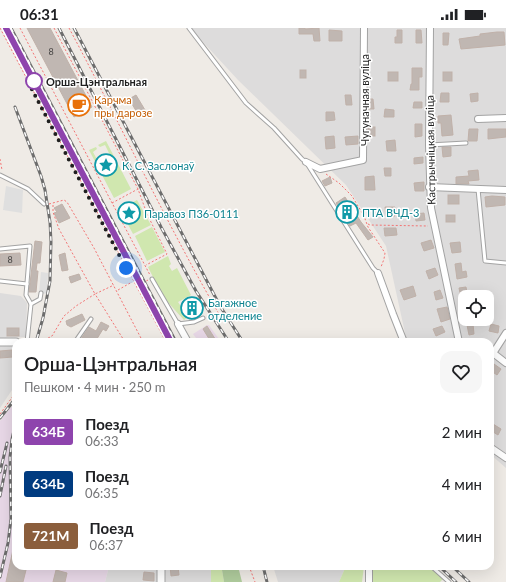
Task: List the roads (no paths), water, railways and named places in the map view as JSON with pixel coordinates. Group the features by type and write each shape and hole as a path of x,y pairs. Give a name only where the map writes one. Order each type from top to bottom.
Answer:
{"street":[{"name":"Чугуначная вуліца","path":"306,162 320,169 363,160 364,28"},
{"name":"Кастрычніцкая вуліца","path":"430,28 429,187 431,208 458,338"},
{"path":"478,119 506,118"},
{"path":"429,187 506,190"},
{"path":"378,273 402,338"},
{"path":"178,324 186,338"},
{"path":"494,353 506,333"},
{"path":"0,342 12,342"},
{"path":"494,357 506,363"},
{"path":"494,450 506,458"},
{"path":"161,570 161,582"},
{"path":"369,570 369,582"}],"lane":[{"path":"189,28 246,103 274,128 306,162 378,273"},
{"path":"429,145 466,143"},
{"path":"2,176 28,189 44,204"},
{"path":"478,189 485,261 506,263"},
{"path":"0,249 30,246 26,296 31,304 27,338"},
{"path":"152,279 178,324 194,322 203,318"},
{"path":"0,282 27,284"},
{"path":"31,304 40,299 41,294"},
{"path":"78,338 91,319"},
{"path":"436,570 449,582"}],"railway":[{"path":"11,28 174,338"},
{"path":"59,28 161,227 196,291 226,338"},
{"path":"74,28 220,306 240,338"},
{"path":"15,107 41,176 45,190 50,222 50,281 43,318 37,338"},
{"path":"0,418 12,403"},
{"path":"0,577 8,543 11,519 10,457 12,439"},
{"path":"0,472 7,443"},
{"path":"0,496 6,466"},
{"path":"264,570 267,582"},
{"path":"443,570 456,582"},
{"path":"456,570 469,582"}],"train":[{"name":"634Б","path":"6,28 169,338"}],"place":[{"name":"Орша-Цэнтральная","path":"34,81"},
{"name":"Карчма пры дарозе","path":"79,105"},
{"name":"К. С. Заслонаў","path":"106,165"},
{"name":"ПТА ВЧД-3","path":"347,212"},
{"name":"Паравоз П36-0111","path":"129,213"},
{"name":"Багажное отделение","path":"192,308"}]}
